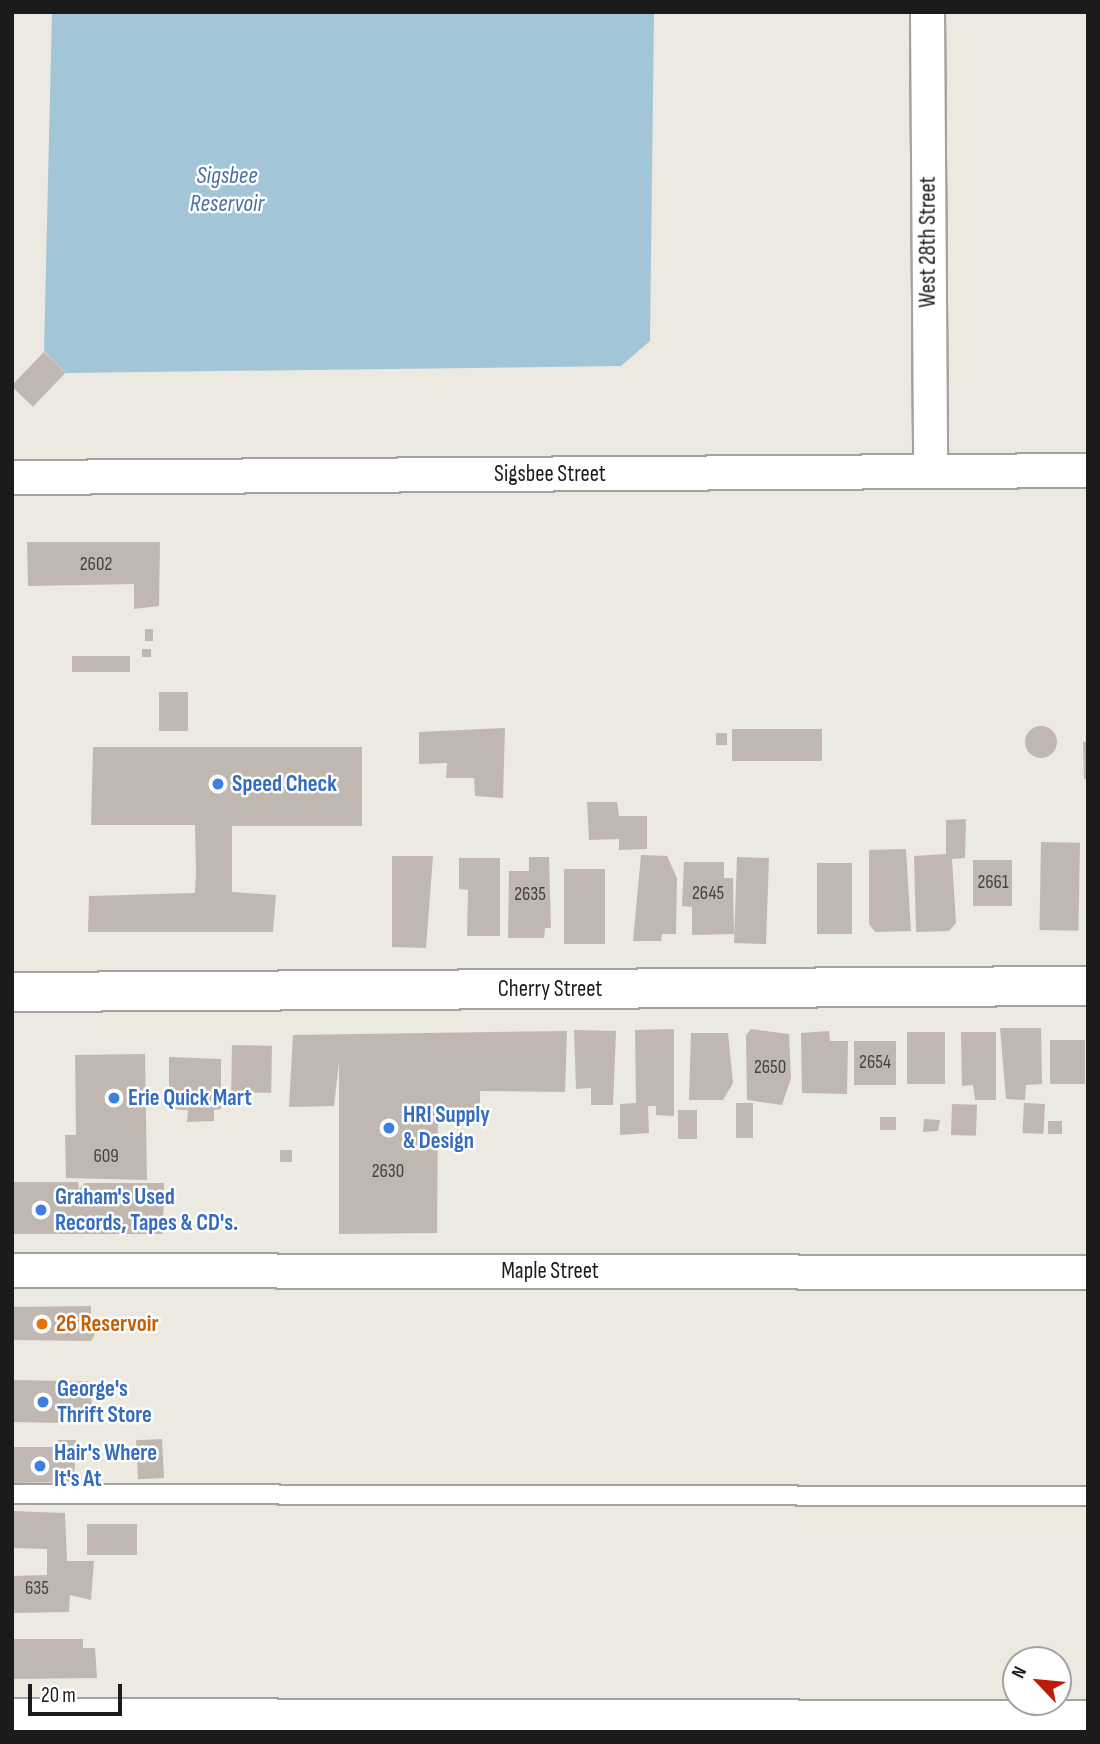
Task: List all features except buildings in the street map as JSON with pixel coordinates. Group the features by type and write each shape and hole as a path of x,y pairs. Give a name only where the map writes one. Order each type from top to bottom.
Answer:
{"street":[{"name":"West 28th Street","path":"927,12 930,471"},
{"name":"Sigsbee Street","path":"12,477 1088,470"},
{"name":"Cherry Street","path":"12,992 1088,986"},
{"name":"Maple Street","path":"12,1270 1088,1272"},
{"path":"12,1715 1088,1717"}],"lane":[{"path":"12,1494 1088,1496"}],"water":[{"name":"Sigsbee Reservoir","path":"52,12 654,12 650,341 621,366 66,373 44,351"}],"place":[{"name":"Speed Check","path":"218,784"},
{"name":"Erie Quick Mart","path":"114,1098"},
{"name":"HRI Supply & Design","path":"389,1128"},
{"name":"Graham's Used Records, Tapes & CD's.","path":"41,1210"},
{"name":"26 Reservoir","path":"42,1324"},
{"name":"George's Thrift Store","path":"43,1402"},
{"name":"Hair's Where It's At","path":"40,1466"}]}
